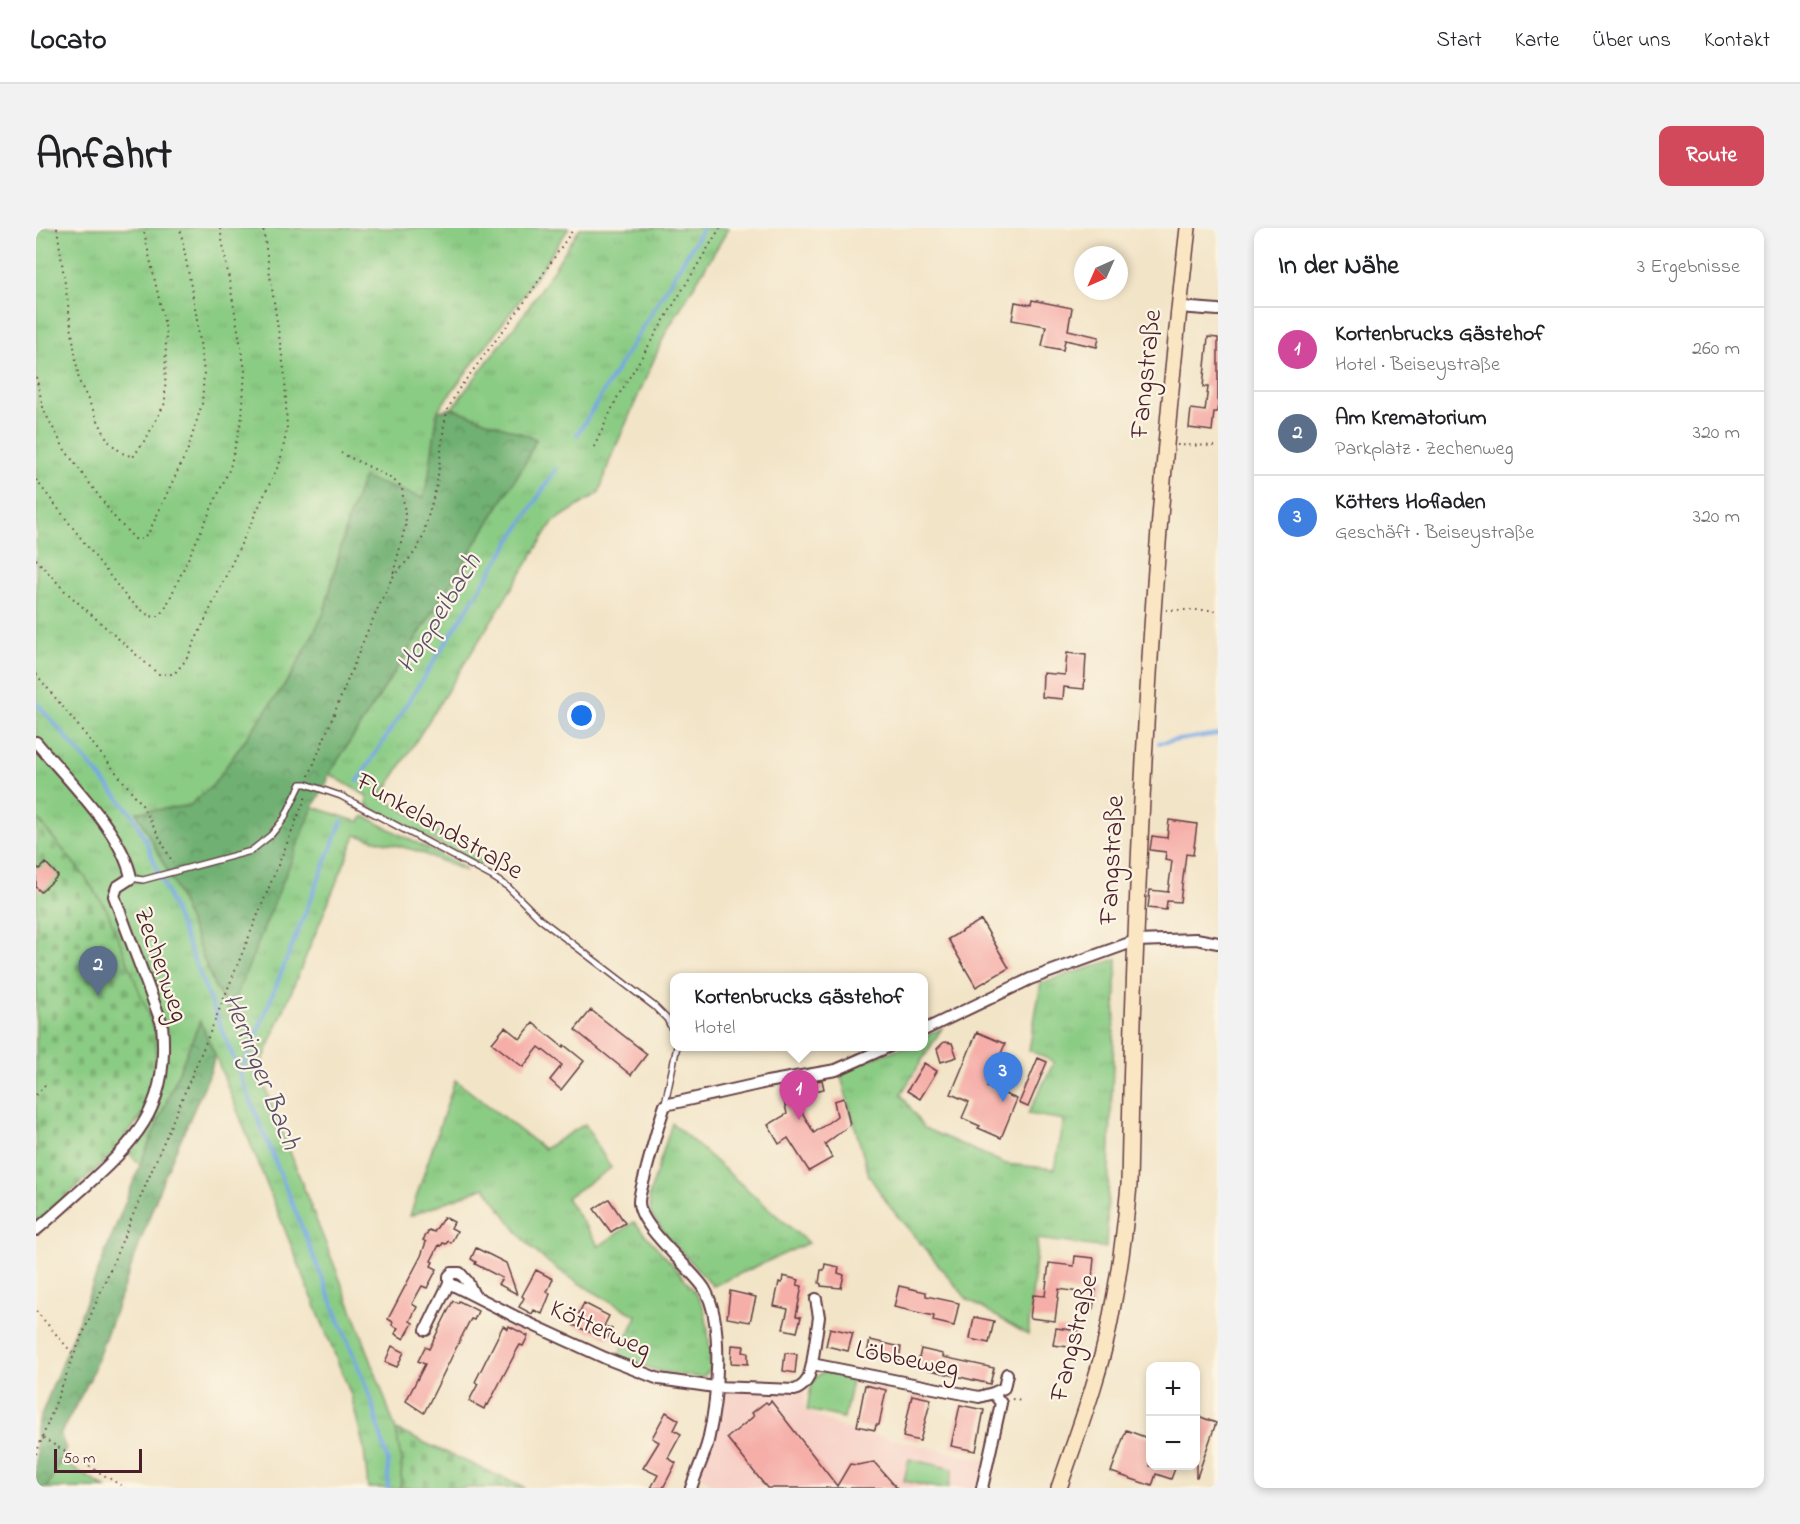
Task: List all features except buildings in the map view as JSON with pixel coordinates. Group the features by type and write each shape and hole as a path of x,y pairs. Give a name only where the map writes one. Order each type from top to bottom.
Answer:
{"main road":[{"name":"Fangstraße","path":"1059,1488 1100,1363 1110,1322 1129,1185 1137,866 1166,445 1188,228"}],"street":[{"path":"1179,307 1218,310"},
{"name":"Zechenweg","path":"36,742 117,839 131,878 117,887 114,896 162,1024 164,1045 161,1082 146,1121 114,1160 36,1230"},
{"path":"928,1028 1030,979 1135,941 1196,939 1218,944"},
{"path":"691,1488 707,1442 715,1386 716,1328 705,1290 661,1240 641,1212 639,1201 665,1105 767,1082 836,1070 881,1051"},
{"name":"Kötterweg","path":"426,1330 449,1283 522,1320 641,1373 659,1379 715,1386"},
{"path":"715,1386 795,1390 803,1386 809,1379 812,1364 819,1317 816,1299"},
{"name":"Löbbeweg","path":"812,1364 978,1397 1004,1388 1007,1374"},
{"name":"Löbbeweg","path":"982,1488 1001,1403 993,1393"}],"lane":[{"path":"131,878 143,880 251,851 272,835 284,819 301,784 308,785"},
{"name":"Funkelandstraße","path":"308,785 342,796 508,887 540,918 654,1006 670,1024"},
{"path":"665,1105 676,1051"}],"path":[{"path":"57,228 79,381 108,441 122,453 133,457 147,437 165,403 166,330 143,228"},
{"path":"36,377 44,411 65,450 115,518 135,539 142,539 149,532 188,449 202,404 204,372 196,313 180,228"},
{"path":"36,480 127,598 149,616 157,617 165,609 230,468 242,417 245,370 220,228"},
{"path":"36,559 65,591 158,674 174,674 186,660 280,462 287,430 285,376 263,228"},
{"path":"392,578 415,552 428,522 437,484 448,409 458,390 521,307 574,228"},
{"path":"594,447 618,396 720,228"},
{"path":"1166,445 1218,446"},
{"path":"36,1454 74,1355 226,994 367,632 392,578 406,523 402,488 399,483 341,453"},
{"path":"1154,610 1218,610"},
{"path":"36,674 141,803 176,872"},
{"path":"36,1095 45,1085"},
{"path":"36,1311 74,1355"},
{"path":"43,1438 125,1488"}],"shaded area":[{"path":"805,1387 804,1410 843,1428 985,1460 979,1488 717,1488 700,1475 717,1389"}],"green space":[{"path":"36,228 569,228 517,304 438,410 428,481 423,499 363,478 348,520 323,616 292,674 213,785 189,806 137,812 174,884 214,985 229,1012 313,807 359,822 364,816 460,865 466,871 414,850 356,835 259,1070 359,1327 396,1430 402,1464 400,1488 368,1488 364,1449 351,1395 200,1022 140,1165 129,1153 143,1113 107,910 85,877 36,817"},
{"path":"580,228 729,228 666,332 610,460 599,493 553,522 381,797 483,860 480,866 367,806 367,796 329,774 433,612 524,465 536,440 452,408 527,310"},
{"path":"452,408 536,439 524,465 329,774 313,807 230,1012 214,985 174,884 137,812 189,806 213,785 292,674 324,613 348,520 363,478 423,498 428,481 438,411"},
{"path":"36,817 85,877 107,910 155,1031 157,1082 143,1113 115,1152 36,1224"},
{"path":"1117,959 1106,1248 1038,1239 1028,1335 967,1299 890,1207 869,1176 839,1070 892,1051 928,1051 901,1094 924,1128 1006,1164 1055,1169 1064,1120 1028,1114 1054,1062 1029,1050 1041,983"},
{"path":"200,1021 215,1055 210,1073 164,1177 90,1379 60,1435 66,1448 65,1451 47,1488 36,1488 36,1428 140,1165"},
{"path":"942,1028 928,1051 928,1035"},
{"path":"455,1080 544,1149 585,1124 611,1168 566,1198 599,1246 634,1222 692,1289 704,1309 709,1339 711,1369 702,1378 658,1371 618,1356 637,1316 574,1280 539,1255 517,1231 485,1187 410,1216"},
{"path":"672,1123 808,1243 713,1286 672,1242 651,1215 649,1196"},
{"path":"824,1372 849,1376 852,1381 844,1418 807,1410 815,1378"},
{"path":"396,1430 525,1488 400,1488 402,1464"},
{"path":"909,1459 953,1469 948,1488 904,1481"},
{"path":"61,1461 106,1488 47,1488"}],"waterway":[{"name":"Hoppeibach","path":"577,435 703,228"},
{"name":"Hoppeibach","path":"358,781 556,469"},
{"name":"Herringer Bach","path":"36,702 133,815 146,841 371,1399 388,1462 388,1488"},
{"path":"1159,743 1218,734"},
{"name":"Hoppeibach","path":"241,1073 342,821"}],"place":[{"name":"Am Krematorium","path":"98,996"},
{"name":"Kötters Hofladen","path":"1003,1102"},
{"name":"Kortenbrucks Gästehof","path":"799,1120"}]}
